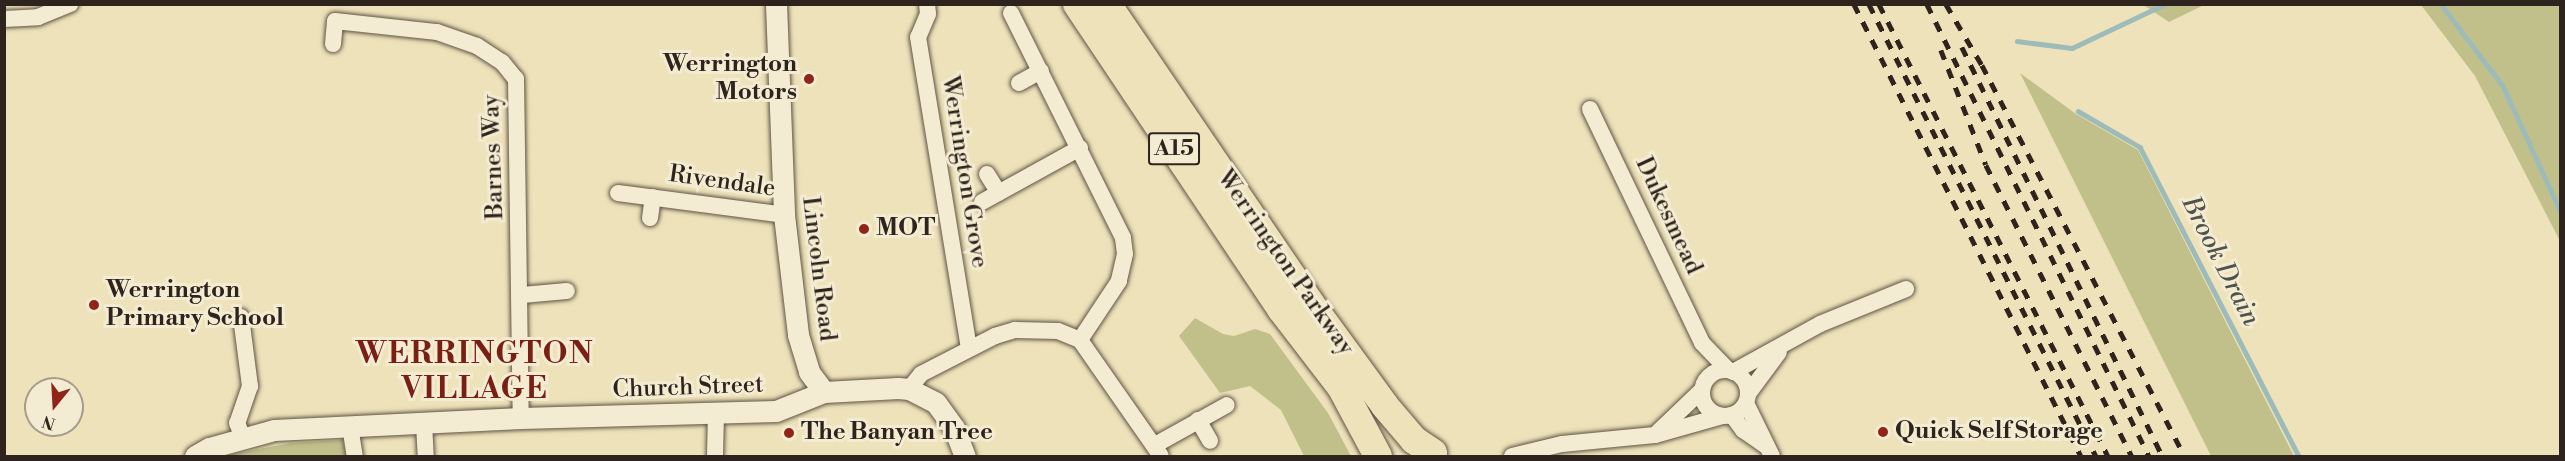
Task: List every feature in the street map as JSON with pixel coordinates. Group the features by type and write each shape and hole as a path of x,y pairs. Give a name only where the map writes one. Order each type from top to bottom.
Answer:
{"highway":[{"name":"Werrington Parkway","path":"1077,4 1281,309 1341,387 1378,456"},
{"name":"Werrington Parkway","path":"1107,4 1310,303 1385,406 1414,440 1437,455"}],"street":[{"path":"4,19 38,16 71,4"},
{"name":"Lincoln Road","path":"776,4 784,215 798,335 809,372 824,392"},
{"name":"Werrington Grove","path":"927,4 928,14 918,37 969,348"},
{"path":"1011,13 1120,230 1125,254 1119,281 1080,340"},
{"name":"Barnes Way","path":"333,44 336,21 437,32 477,46 502,62 516,79 522,295 521,418"},
{"path":"1019,83 1041,71"},
{"name":"Dukesmead","path":"1590,110 1702,343 1731,371"},
{"path":"982,202 1080,148"},
{"path":"987,174 999,193"},
{"name":"Rivendale","path":"618,193 784,215"},
{"name":"Rivendale","path":"650,218 653,197"},
{"path":"1655,435 1715,372 1731,371 1781,349 1820,324 1906,289"},
{"path":"522,295 567,291"},
{"path":"241,316 250,386 237,423 243,438"},
{"path":"909,388 921,374 969,348 1015,330 1058,331 1080,340 1158,450 1198,420 1227,405"},
{"name":"Dukesmead","path":"1702,343 1703,386"},
{"path":"1512,456 1563,444 1655,435 1727,416 1747,399 1781,349"},
{"path":"1731,371 1743,380 1747,399 1769,451"},
{"path":"1703,386 1704,404 1727,416 1769,451"},
{"path":"824,392 909,388 936,403 946,415 965,456"},
{"name":"Church Street","path":"195,456 243,438 274,430 521,418 786,409 824,392"},
{"path":"715,456 716,413"},
{"path":"1198,420 1209,441"},
{"path":"424,423 426,456"},
{"path":"350,426 355,456"}],"shaded area":[{"path":"2142,4 2204,4 2204,5 2169,22"},
{"path":"2421,5 2560,5 2560,241 2475,76"},
{"path":"2020,73 2076,114 2138,150 2294,456 2211,456"},
{"path":"1195,318 1223,334 1234,336 1255,329 1270,334 1328,413 1351,456 1304,456 1281,410 1250,386 1220,393 1179,336"},
{"path":"343,440 346,456 223,456 291,443"}],"waterway":[{"path":"2017,41 2072,48 2165,4"},
{"path":"2441,4 2503,86 2560,210"},
{"name":"Brook Drain","path":"2078,111 2140,147 2299,456"}],"railway":[{"path":"1854,4 2081,456"},
{"path":"1869,4 2096,456"},
{"path":"1879,4 2108,456"},
{"path":"1927,4 2149,456"},
{"path":"1946,4 1982,65 2185,456"},
{"path":"1962,47 2162,456"},
{"path":"1941,50 1986,165 2132,456"}],"place":[{"name":"Werrington Motors","path":"809,79"},
{"name":"MOT","path":"864,229"},
{"name":"Werrington Primary School","path":"94,305"},
{"name":"Quick Self Storage","path":"1883,432"},
{"name":"The Banyan Tree","path":"789,433"}],"district":[{"name":"WERRINGTON VILLAGE","path":"475,371"}]}
